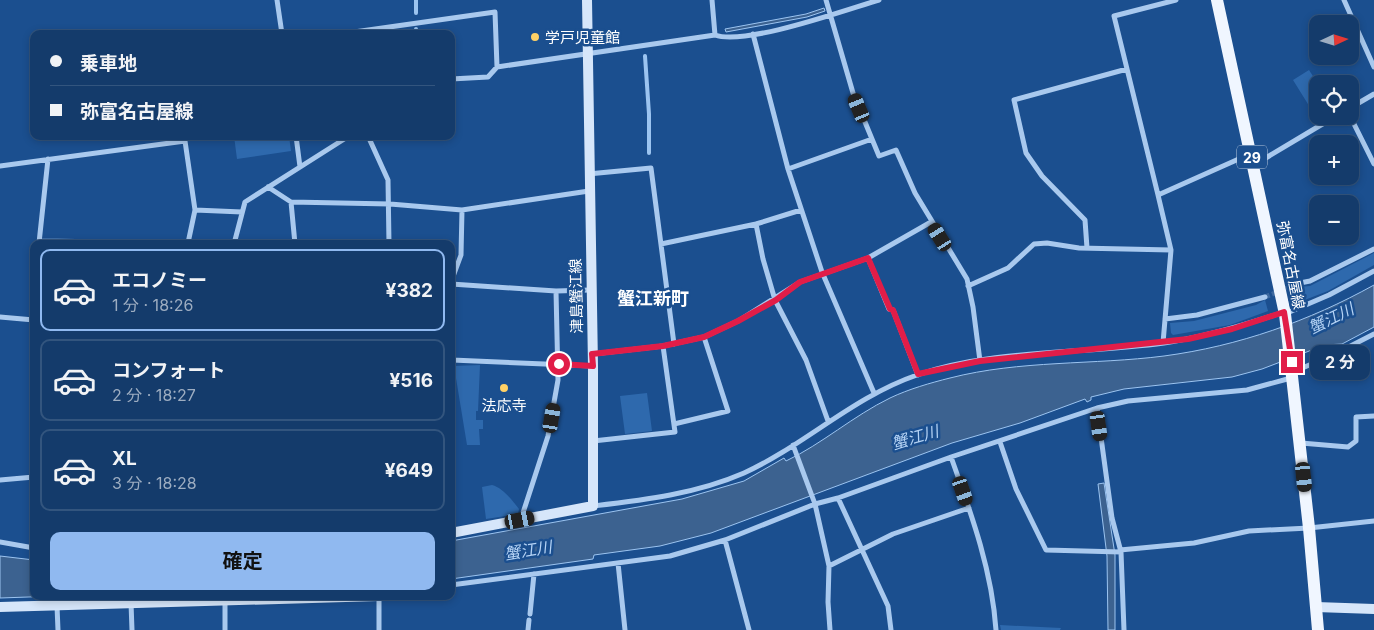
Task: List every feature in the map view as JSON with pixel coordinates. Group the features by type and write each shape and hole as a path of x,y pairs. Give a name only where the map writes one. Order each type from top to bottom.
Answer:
{"main road":[{"name":"津島蟹江線","path":"587,0 588,174 593,366 593,506"},
{"name":"弥富名古屋線","path":"1217,0 1253,159 1284,313 1300,443 1318,630"},
{"path":"455,532 593,506"},
{"path":"0,607 225,600"},
{"path":"1316,607 1374,609"}],"street":[{"path":"278,0 282,30"},
{"path":"712,0 715,35"},
{"path":"826,0 852,93 879,156 896,150 915,193 967,279 980,361"},
{"path":"455,79 488,77 497,67 715,35 725,39 754,34 802,24 879,0"},
{"path":"1163,343 1171,250 1114,16 1176,0"},
{"path":"1344,0 1374,67"},
{"path":"383,30 495,12 497,67"},
{"path":"754,34 788,169 801,210 822,272 874,393"},
{"path":"1087,248 1085,220 1042,176 1026,154 1014,100 1127,69"},
{"path":"1359,103 1374,94"},
{"path":"1158,195 1253,159 1319,125"},
{"path":"1354,125 1374,164"},
{"path":"788,169 872,139"},
{"path":"297,140 300,167"},
{"path":"235,240 245,202 343,140"},
{"path":"370,140 388,180 390,204 389,240"},
{"path":"0,166 185,141 195,210 189,240"},
{"path":"39,240 48,159"},
{"path":"588,174 651,168 674,344"},
{"path":"268,188 291,202 390,204 462,210 589,190"},
{"path":"291,202 295,240"},
{"path":"195,210 242,212"},
{"path":"455,272 461,255 462,210"},
{"path":"661,244 756,224 801,210"},
{"path":"592,354 663,346 704,337 776,300 800,282 822,272 868,258 931,222"},
{"path":"756,224 763,259 776,300 806,360 828,421"},
{"path":"968,286 1008,268 1034,244 1087,248 1171,250"},
{"path":"1300,283 1310,281 1374,249"},
{"path":"868,258 890,309 893,310 909,345 918,374"},
{"path":"593,506 653,498 710,486 794,448 828,421 874,393 918,374 980,361 1163,343 1232,329 1284,313 1329,295 1374,271"},
{"path":"455,283 556,291 590,290"},
{"path":"520,520 548,436 559,364 556,291"},
{"path":"1165,319 1197,315 1265,297"},
{"path":"0,317 30,320"},
{"path":"455,584 670,556 725,540 815,504 838,498 951,456 1000,442 1097,408 1128,401 1247,390 1292,370 1336,354 1374,334"},
{"path":"674,424 728,411 704,337"},
{"path":"593,441 675,432 663,346"},
{"path":"455,360 593,366"},
{"path":"1097,408 1112,518 1119,552 1124,630"},
{"path":"1300,443 1348,447 1356,441 1356,417 1374,416"},
{"path":"1000,442 1016,489 1046,550 1119,552 1194,543 1249,531 1309,528 1374,521"},
{"path":"794,448 815,504 829,566 830,630"},
{"path":"951,456 980,539 994,603 996,630"},
{"path":"0,480 30,477"},
{"path":"838,498 888,606 891,630"},
{"path":"829,566 893,534 969,508"},
{"path":"725,540 749,630"},
{"path":"0,542 30,547"},
{"path":"618,563 625,630"},
{"path":"528,630 534,574"},
{"path":"225,600 225,630"},
{"path":"380,600 380,630"},
{"path":"131,602 132,630"},
{"path":"58,605 58,630"}],"shaded area":[{"path":"1309,70 1312,75 1309,75 1309,106 1293,80"},
{"path":"235,140 290,140 291,151 237,159"},
{"path":"1374,253 1374,265 1328,291 1302,301 1299,287 1310,286"},
{"path":"1265,300 1268,311 1230,325 1173,335 1171,333 1170,323 1194,321 1256,305"},
{"path":"480,365 476,420 483,420 483,429 479,429 480,445 467,445 455,366"},
{"path":"647,393 652,431 625,434 620,396"},
{"path":"492,485 510,498 519,509 518,514 486,519 482,487"},
{"path":"1000,625 1061,628 1060,630 1001,630"}],"water":[{"path":"824,8 825,11 807,17 726,32 725,29 806,14"},
{"name":"蟹江川","path":"1374,285 1374,327 1342,344 1325,345 1262,369 1232,377 1124,389 1091,397 1091,400 1087,402 1085,399 1020,423 952,443 711,533 660,546 594,555 593,559 455,578 455,540 682,499 744,481 784,458 786,461 812,447 876,405 920,386 976,372 1003,368 1138,359 1192,352 1246,339 1273,330 1299,321"},
{"path":"1104,483 1115,555 1115,630 1108,630 1107,556 1098,484"},
{"path":"0,556 30,560 30,597 0,598"}],"waterway":[{"path":"416,0 416,13"},
{"path":"645,56 649,114 649,153"}],"tunnel":[{"path":"1265,297 1300,283"}],"place":[{"name":"学戸児童館","path":"535,37"},
{"name":"法応寺","path":"504,388"}],"district":[{"name":"蟹江新町","path":"653,298"}],"route":[{"path":"559,364 593,366 592,354 663,346 704,337 776,300 800,282 822,272 868,258 890,309 893,310 909,345 918,374 980,361 1188,339 1232,329 1284,312 1292,362"}]}
